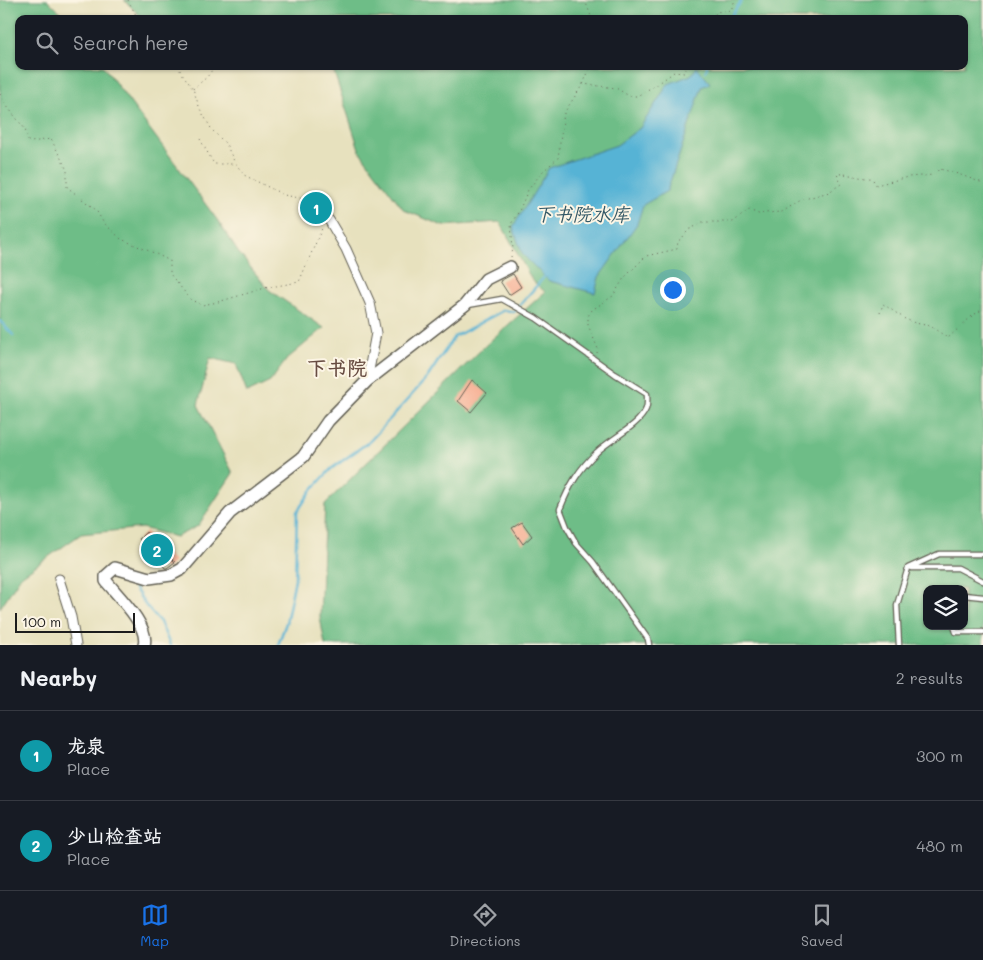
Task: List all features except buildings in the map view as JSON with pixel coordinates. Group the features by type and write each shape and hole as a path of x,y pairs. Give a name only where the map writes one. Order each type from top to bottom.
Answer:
{"street":[{"path":"328,219 346,249 370,303 376,333 367,381"},
{"path":"144,645 145,640 142,629 132,613 106,581 106,576 115,568 149,578 171,575 182,569 230,513 303,457 328,421 367,381 465,305 486,280 510,267"},
{"path":"60,579 71,617 76,645"}],"lane":[{"path":"465,305 502,299 646,394 648,402 646,410 636,422 598,451 582,468 568,487 560,509 576,543 593,562 648,639 649,645"},
{"path":"899,645 897,605 908,568 939,554 983,554"},
{"path":"908,568 958,568 983,581"},
{"path":"968,595 983,597"},
{"path":"955,630 956,632 983,632"}],"path":[{"path":"128,0 136,15"},
{"path":"586,0 590,15"},
{"path":"715,15 716,12 731,10 735,0"},
{"path":"0,94 6,105 25,129 28,141 51,139 67,170 67,187 96,210 103,222 121,239 170,262 170,274 191,300 202,305 248,292 299,282 328,219 315,201 284,195 244,175 226,144 212,130 200,109 193,89 180,70"},
{"path":"193,89 212,70"},
{"path":"510,267 513,250 511,224 528,190 542,172 558,158 564,112 583,84 588,70"},
{"path":"583,84 616,88 629,96 637,96 674,72 684,73 685,70"},
{"path":"200,139 214,164 236,164"},
{"path":"593,359 598,348 588,325 588,316 592,310 613,296 624,278 646,256 677,249 678,240 688,230 702,222 733,222 749,210 761,215 763,213 782,212 801,200 829,192 841,184 837,174 848,173 863,179 872,178 876,184 908,177 934,175 939,168 983,183"},
{"path":"880,313 883,304 905,319 930,326 948,338 983,308"}],"green space":[{"path":"0,0 48,0 63,15 15,15 15,70 106,70 218,221 238,252 269,290 324,328 287,359 270,382 247,393 236,364 210,358 198,405 233,473 198,526 176,537 142,528 81,534 21,576 0,608"},
{"path":"124,0 983,0 983,645 325,645 320,617 325,504 488,343 545,292 532,280 500,222 443,226 404,210 360,152 333,70 968,70 968,15 139,15"}],"water":[{"name":"下书院水库","path":"695,70 699,70 710,83 702,87 667,191 643,205 637,224 599,277 595,293 549,281 522,254 513,227 549,168 617,145 640,128 668,84 691,75"}],"waterway":[{"path":"732,15 742,0"},
{"path":"278,645 286,623 295,579 297,512 311,491 331,469 370,441 427,378 454,337 504,310 514,312 545,276"},
{"path":"0,321 13,335"},
{"path":"129,579 146,606 160,622 170,645"}],"place":[{"name":"龙泉","path":"316,208"},
{"name":"少山检查站","path":"157,550"}],"district":[{"name":"下书院","path":"337,367"}]}
